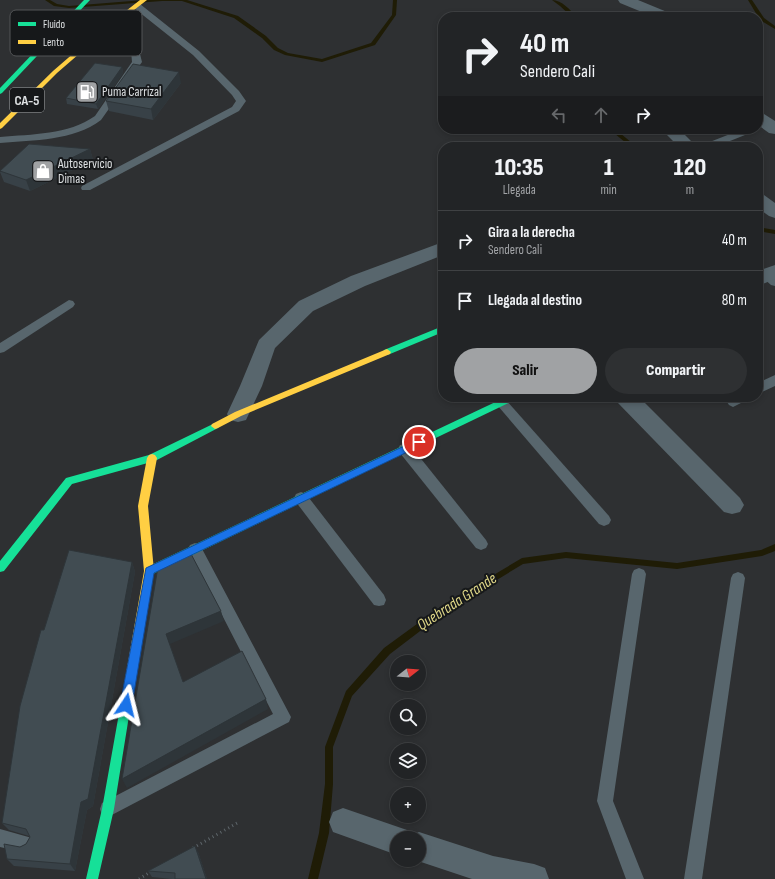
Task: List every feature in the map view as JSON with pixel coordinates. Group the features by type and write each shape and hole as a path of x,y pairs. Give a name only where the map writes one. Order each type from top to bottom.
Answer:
{"main road":[{"name":"CA-5","path":"78,10 87,0"},
{"name":"CA-5","path":"131,10 140,3"},
{"name":"CA-5","path":"0,92 34,56"},
{"name":"CA-5","path":"0,127 55,72 74,56"},
{"path":"0,568 69,481 152,458 238,414 438,331"},
{"path":"149,571 502,403"},
{"path":"92,879 108,809 149,571 143,506 152,458"}],"street":[{"path":"625,0 667,12"},
{"path":"673,134 682,142"},
{"path":"763,203 775,212"},
{"path":"238,414 251,386 266,344 306,306 358,281 438,250"},
{"path":"631,402 732,505"},
{"path":"343,822 390,838"},
{"path":"426,849 493,871 534,879"}],"lane":[{"path":"86,188 236,109 241,101 236,93 196,53 140,3"},
{"path":"0,140 76,130 92,124 98,118 137,62 136,56"},
{"path":"719,142 739,134"},
{"path":"0,349 70,304"},
{"path":"763,386 775,380"},
{"path":"502,403 604,520"},
{"path":"405,449 481,544"},
{"path":"302,498 379,600"},
{"path":"108,809 283,717 196,549"},
{"path":"635,879 605,801 639,574"},
{"path":"693,879 738,578"},
{"path":"0,838 26,844"}],"path":[{"path":"192,849 239,822"},
{"path":"139,879 159,868"}],"building":[{"path":"95,63 122,67 96,104 66,98"},
{"path":"133,64 179,72 151,109 106,101"},
{"path":"29,144 90,149 26,180 0,171"},
{"path":"69,550 132,562 88,799 81,802 70,864 7,859 4,844 20,847 26,844 30,837 26,829 2,823 20,706 41,630 44,630"},
{"path":"190,552 221,611 166,634 183,682 242,651 266,699 122,779 158,567"},
{"path":"195,846 206,879 175,879 175,873 148,871"}],"waterway":[{"path":"47,0 56,5 69,7 162,0 182,0 236,17 264,37 276,49 287,54 322,61 373,44 394,15 395,0"},
{"path":"554,0 570,12"},
{"name":"Quebrada Grande","path":"750,0 758,12"},
{"name":"Quebrada Grande","path":"763,20 775,28"},
{"path":"618,134 628,142"},
{"path":"763,230 775,232"},
{"name":"Quebrada Grande","path":"313,879 324,833 329,784 329,747 349,694 387,651 446,607 522,561 566,555 677,566 762,553 775,547"}],"traffic: fast":[{"path":"78,10 87,0"},
{"path":"0,92 34,56"},
{"path":"387,352 438,331"},
{"path":"149,571 504,402"},
{"path":"0,568 69,481 152,458 215,426"},
{"path":"92,879 108,809 128,691"}],"traffic: slow":[{"path":"131,10 144,0"},
{"path":"0,127 55,72 74,56"},
{"path":"215,426 238,414 387,352"},
{"path":"128,691 149,571 143,506 152,458"}],"place":[{"name":"Puma Carrizal","path":"87,92"},
{"name":"Autoservicio Dimas","path":"43,171"}],"route":[{"path":"126,705 149,571 419,442"}]}
